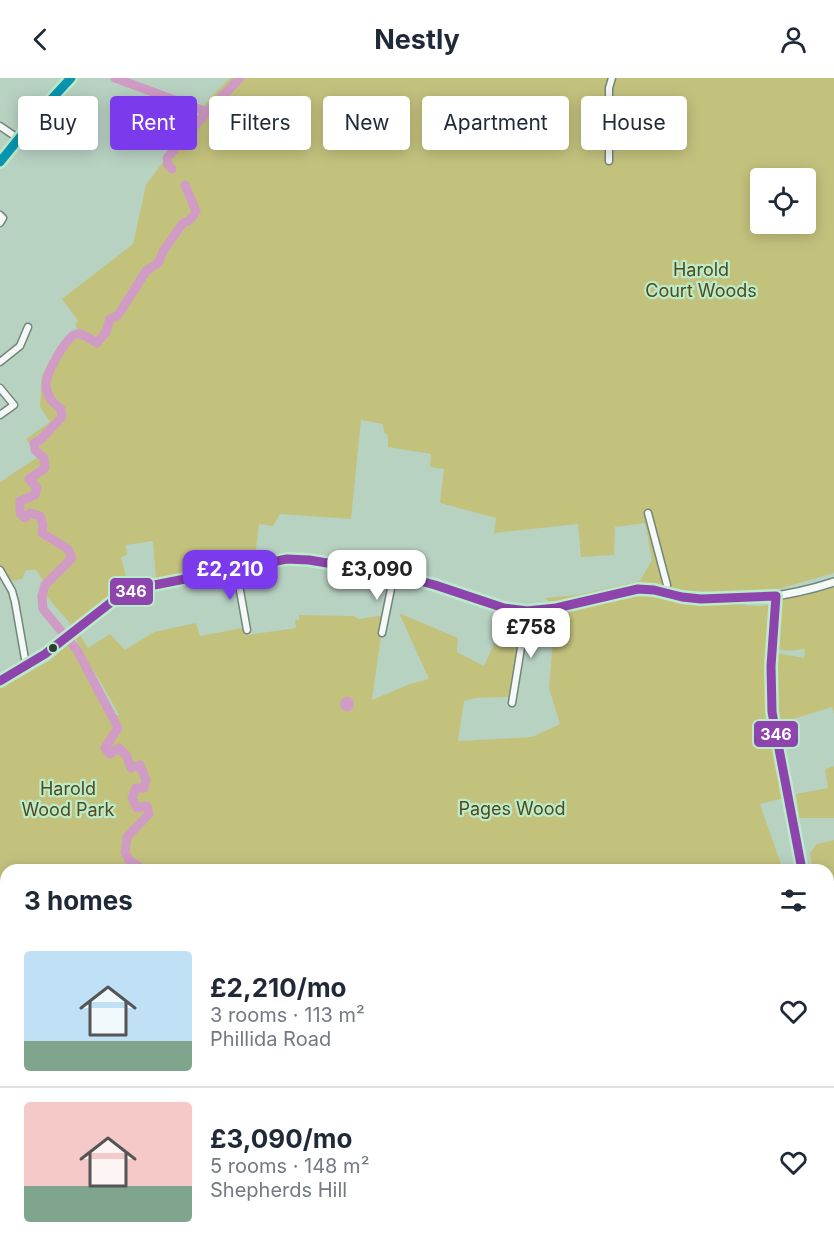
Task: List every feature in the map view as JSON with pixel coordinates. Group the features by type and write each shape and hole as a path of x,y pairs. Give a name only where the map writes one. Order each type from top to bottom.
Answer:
{"street":[{"path":"54,96 71,78"},
{"path":"609,161 609,88 612,78"},
{"path":"0,126 18,138"},
{"path":"0,162 18,140"},
{"path":"0,215 3,218 0,223"},
{"path":"0,362 20,346 28,327"},
{"path":"0,388 14,405 0,415"},
{"path":"648,513 667,589"},
{"path":"0,681 57,645 114,600 139,588 236,568 298,559 394,574 504,608 527,611 556,608 638,589 667,589 701,599 776,596 834,582"},
{"path":"236,568 247,630"},
{"path":"0,570 12,591 25,659 28,664"},
{"path":"382,633 394,574"},
{"path":"776,596 771,666 772,712 801,864"},
{"path":"512,703 527,611"}],"green space":[{"path":"230,78 834,78 834,573 768,592 678,591 674,602 768,605 772,610 767,695 769,723 784,798 760,804 781,864 0,864 0,688 49,661 70,643 77,650 112,716 119,715 83,655 69,622 47,597 47,587 36,570 26,570 22,579 6,582 0,568 0,482 38,457 26,439 50,422 40,407 42,375 67,339 78,330 75,324 78,321 62,299 133,244 146,185 172,150 197,150 197,116 209,99 209,150 311,150 311,96 212,96","holes":["361,420 383,424 384,433 388,435 388,447 431,454 430,467 444,469 440,503 496,518 494,533 578,524 581,557 614,555 615,527 645,523 652,560 640,581 577,595 546,598 555,614 549,688 560,724 532,737 458,741 464,701 475,698 513,697 526,617 508,615 484,666 457,652 458,638 399,613 429,679 410,684 372,700 384,615 359,619 354,616 299,615 299,620 295,620 296,628 247,635 242,628 200,636 196,623 154,632 125,650 110,634 88,648 79,633 98,620 94,610 129,589 121,557 127,555 126,545 153,541 156,579 254,565 259,524 273,526 280,514 351,519"]},
{"path":"834,587 834,714 832,707 777,724 773,681 776,653 804,658 805,649 789,651 777,649 782,600"},
{"path":"834,766 834,818 799,818 796,794 828,788 825,769"},
{"path":"834,840 834,864 812,864 810,853 817,844"}],"shaded area":[{"path":"344,697 350,697 354,704 350,711 344,711 340,707 340,701"}],"waterway":[{"path":"115,78 207,112"},
{"path":"172,169 168,165 167,158 240,78"},
{"path":"135,864 129,860 125,852 127,837 149,814 147,806 137,808 132,798 136,788 144,788 146,780 140,765 131,768 126,755 119,748 110,754 105,748 118,728 77,650 43,609 42,596 45,585 72,558 68,549 42,533 43,525 40,516 30,513 25,518 20,513 20,501 35,495 37,488 29,479 45,468 44,458 35,450 34,443 40,440 62,417 61,409 51,399 46,386 52,366 67,342 76,334 84,335 97,343 106,332 110,319 117,316 146,271 158,263 164,250 183,223 192,217 196,211 185,185"}],"transit line":[{"path":"0,162 71,78"},
{"name":"346","path":"0,681 45,654 114,600 139,588 287,559 309,560 394,574 504,608 527,611 556,608 638,589 701,599 776,596"},
{"name":"346","path":"776,596 771,666 772,712 801,864"}],"park label":[{"name":"Harold Court Woods","path":"701,280"},
{"name":"Harold Wood Park","path":"68,799"},
{"name":"Pages Wood","path":"512,809"}]}
